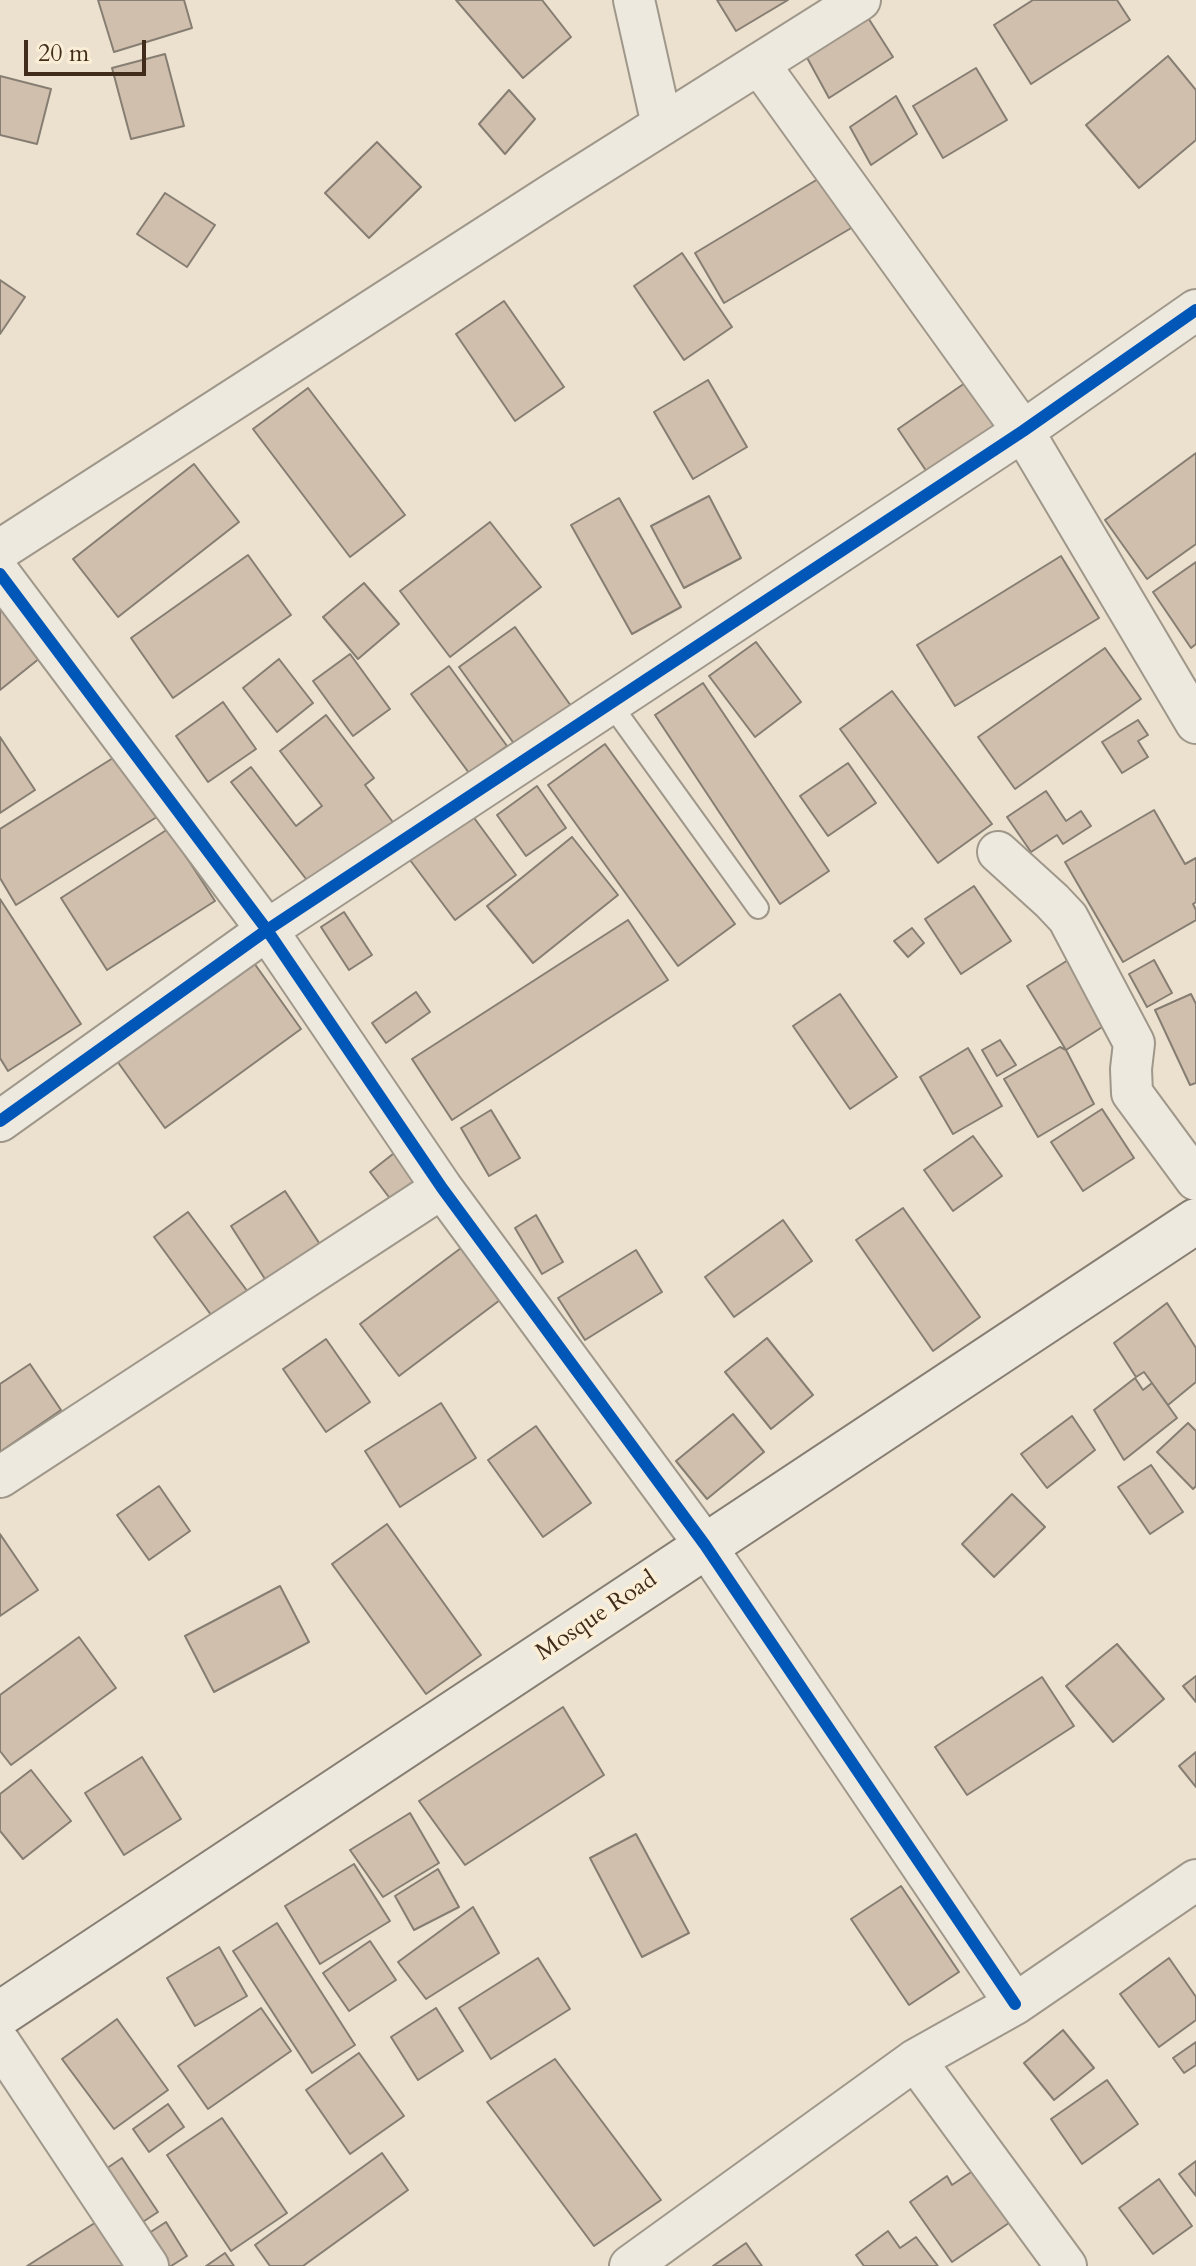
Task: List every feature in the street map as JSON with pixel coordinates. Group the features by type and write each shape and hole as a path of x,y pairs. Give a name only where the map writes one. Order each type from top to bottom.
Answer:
{"street":[{"path":"634,0 662,125"},
{"path":"0,550 860,0"},
{"path":"759,64 1023,431 1196,723"},
{"path":"0,1121 267,930 1023,431 1196,310"},
{"path":"0,574 267,930 442,1188 705,1545 1015,2004"},
{"path":"998,852 1068,918 1134,1043 1132,1093 1196,1180"},
{"path":"0,1477 442,1188"},
{"name":"Mosque Road","path":"0,2014 1196,1221"},
{"path":"630,2266 915,2060 1015,2004 1196,1880"},
{"path":"0,2043 148,2266"},
{"path":"915,2060 1066,2266"}],"lane":[{"path":"610,703 758,908"}],"building":[{"path":"98,0 184,0 192,28 114,52"},
{"path":"456,0 542,0 571,37 523,78"},
{"path":"717,0 788,0 736,31"},
{"path":"1033,0 1117,0 1130,20 1031,84 994,25"},
{"path":"865,13 893,57 829,98 805,54"},
{"path":"165,54 184,126 131,139 112,68"},
{"path":"1168,56 1196,90 1196,140 1139,188 1086,125"},
{"path":"976,68 1007,120 943,158 913,106"},
{"path":"0,76 51,89 37,144 0,135"},
{"path":"509,90 535,119 505,154 479,124"},
{"path":"896,96 917,134 871,165 850,127"},
{"path":"377,142 421,187 369,238 325,193"},
{"path":"823,176 853,227 724,303 695,253"},
{"path":"165,193 215,225 187,267 137,234"},
{"path":"682,253 732,327 684,360 634,286"},
{"path":"0,280 25,297 0,334"},
{"path":"504,301 564,387 515,421 456,334"},
{"path":"708,380 747,447 693,479 654,412"},
{"path":"965,383 999,432 931,478 898,429"},
{"path":"308,388 405,515 350,557 253,429"},
{"path":"1196,453 1196,544 1147,579 1105,520"},
{"path":"194,464 239,522 118,617 73,559"},
{"path":"709,496 741,558 684,588 651,526"},
{"path":"619,498 681,607 632,634 571,525"},
{"path":"490,522 541,587 450,657 400,591"},
{"path":"248,555 291,615 173,698 131,638"},
{"path":"1061,556 1099,618 955,706 917,645"},
{"path":"1196,562 1196,644 1191,648 1153,592"},
{"path":"364,583 399,624 358,659 323,617"},
{"path":"0,607 40,658 0,690"},
{"path":"515,627 571,706 515,745 459,667"},
{"path":"756,642 801,702 755,737 709,676"},
{"path":"1105,648 1141,699 1015,789 978,737"},
{"path":"350,654 390,709 353,736 313,681"},
{"path":"279,659 313,703 277,732 243,688"},
{"path":"449,666 507,746 469,773 411,694"},
{"path":"703,683 829,871 780,904 655,715"},
{"path":"892,691 992,824 938,863 840,729"},
{"path":"223,702 256,749 208,782 176,736"},
{"path":"326,715 374,778 365,785 395,825 313,888 231,782 251,767 296,826 322,806 280,751"},
{"path":"1138,720 1148,735 1138,741 1148,757 1122,773 1102,742"},
{"path":"0,737 35,790 0,813"},
{"path":"605,744 735,924 678,966 548,785"},
{"path":"121,753 160,815 16,905 0,878 0,829"},
{"path":"848,763 876,803 828,836 800,796"},
{"path":"537,786 566,828 526,856 497,815"},
{"path":"1046,791 1066,821 1081,811 1091,826 1063,844 1057,835 1031,852 1007,817"},
{"path":"1154,810 1185,864 1196,858 1196,902 1193,904 1196,920 1123,962 1065,862"},
{"path":"472,815 516,875 455,920 410,860"},
{"path":"168,829 215,901 107,970 61,898"},
{"path":"572,837 618,895 533,963 487,906"},
{"path":"974,886 1011,941 961,974 925,919"},
{"path":"0,899 81,1024 8,1071 0,1058"},
{"path":"344,912 372,955 349,970 321,927"},
{"path":"628,920 668,980 452,1120 412,1059"},
{"path":"912,928 924,943 908,957 894,941"},
{"path":"1076,955 1115,1019 1066,1050 1027,986"},
{"path":"1154,960 1172,993 1147,1007 1129,974"},
{"path":"254,963 301,1029 165,1128 117,1061"},
{"path":"416,992 430,1012 386,1043 372,1023"},
{"path":"840,994 897,1077 850,1109 793,1026"},
{"path":"1191,994 1196,1004 1196,1083 1190,1085 1155,1010"},
{"path":"1000,1040 1016,1065 997,1076 982,1050"},
{"path":"1060,1047 1066,1050 1094,1104 1038,1137 1004,1079"},
{"path":"968,1048 1002,1106 953,1134 920,1077"},
{"path":"1102,1109 1134,1158 1083,1191 1051,1142"},
{"path":"491,1110 520,1158 489,1176 461,1128"},
{"path":"973,1136 1002,1176 953,1211 924,1170"},
{"path":"412,1139 455,1196 413,1229 370,1172"},
{"path":"285,1191 327,1255 272,1290 231,1226"},
{"path":"903,1208 980,1317 933,1351 856,1240"},
{"path":"188,1212 263,1312 228,1338 154,1237"},
{"path":"536,1215 563,1262 542,1274 515,1228"},
{"path":"783,1220 812,1261 734,1317 705,1277"},
{"path":"465,1245 504,1297 399,1376 360,1324"},
{"path":"636,1250 662,1292 585,1340 558,1298"},
{"path":"1167,1303 1196,1348 1196,1382 1168,1405 1144,1372 1136,1377 1114,1343"},
{"path":"767,1338 813,1395 771,1429 725,1372"},
{"path":"326,1339 370,1402 326,1432 283,1369"},
{"path":"30,1364 61,1410 0,1452 0,1384"},
{"path":"1135,1378 1143,1390 1152,1383 1177,1418 1124,1460 1094,1410"},
{"path":"441,1403 476,1458 400,1507 365,1451"},
{"path":"733,1414 764,1452 707,1499 676,1461"},
{"path":"1072,1416 1095,1450 1047,1488 1021,1454"},
{"path":"1188,1423 1196,1431 1196,1486 1193,1489 1157,1452"},
{"path":"536,1426 591,1503 543,1537 488,1460"},
{"path":"1151,1465 1183,1512 1150,1534 1118,1487"},
{"path":"159,1486 190,1531 149,1560 117,1515"},
{"path":"1012,1494 1045,1527 994,1577 962,1544"},
{"path":"387,1524 481,1655 426,1694 332,1564"},
{"path":"0,1534 38,1590 0,1616"},
{"path":"280,1586 309,1642 214,1692 185,1636"},
{"path":"79,1637 116,1688 11,1765 0,1751 0,1695"},
{"path":"1117,1644 1164,1699 1113,1742 1066,1686"},
{"path":"1196,1676 1196,1702 1183,1686"},
{"path":"1042,1677 1074,1726 967,1795 935,1747"},
{"path":"563,1707 604,1775 465,1865 419,1801"},
{"path":"1196,1752 1196,1787 1179,1766"},
{"path":"142,1757 181,1819 124,1855 85,1793"},
{"path":"31,1770 71,1821 23,1859 0,1831 0,1794"},
{"path":"410,1813 439,1863 383,1897 350,1850"},
{"path":"636,1834 689,1933 642,1957 590,1858"},
{"path":"354,1864 390,1921 320,1964 285,1906"},
{"path":"438,1869 459,1907 414,1930 395,1896"},
{"path":"901,1886 959,1972 909,2005 851,1919"},
{"path":"473,1907 499,1953 426,1999 398,1962"},
{"path":"277,1923 355,2045 312,2073 233,1951"},
{"path":"370,1941 396,1980 349,2011 323,1973"},
{"path":"219,1947 247,1996 195,2026 167,1978"},
{"path":"538,1958 570,2009 491,2059 459,2008"},
{"path":"1169,1958 1196,1997 1196,2020 1159,2047 1120,1994"},
{"path":"261,2008 291,2051 208,2109 178,2066"},
{"path":"436,2008 463,2051 418,2080 391,2037"},
{"path":"117,2019 168,2090 114,2129 62,2059"},
{"path":"1063,2030 1094,2068 1054,2100 1024,2063"},
{"path":"1196,2042 1196,2065 1184,2073 1173,2058"},
{"path":"359,2053 404,2116 350,2154 306,2090"},
{"path":"555,2059 661,2200 594,2246 487,2102"},
{"path":"1107,2080 1138,2124 1082,2164 1051,2119"},
{"path":"168,2104 184,2127 149,2152 133,2129"},
{"path":"222,2118 287,2213 231,2251 167,2155"},
{"path":"382,2153 408,2190 303,2266 270,2266 255,2245"},
{"path":"122,2158 158,2212 132,2229 97,2175"},
{"path":"1196,2161 1196,2196 1179,2174"},
{"path":"986,2162 1022,2214 952,2262 910,2202 947,2176 952,2185"},
{"path":"1159,2179 1192,2226 1153,2254 1119,2208"},
{"path":"101,2219 131,2266 27,2266"},
{"path":"166,2222 187,2256 171,2266 158,2266 140,2239"},
{"path":"888,2231 900,2248 916,2237 938,2266 864,2266 856,2255"},
{"path":"746,2243 762,2266 713,2266"},
{"path":"225,2253 234,2266 206,2266"}],"cycle path":[{"path":"0,1121 267,930 1023,431 1196,310"},
{"path":"0,574 267,930 442,1188 705,1545 1015,2004"}]}
